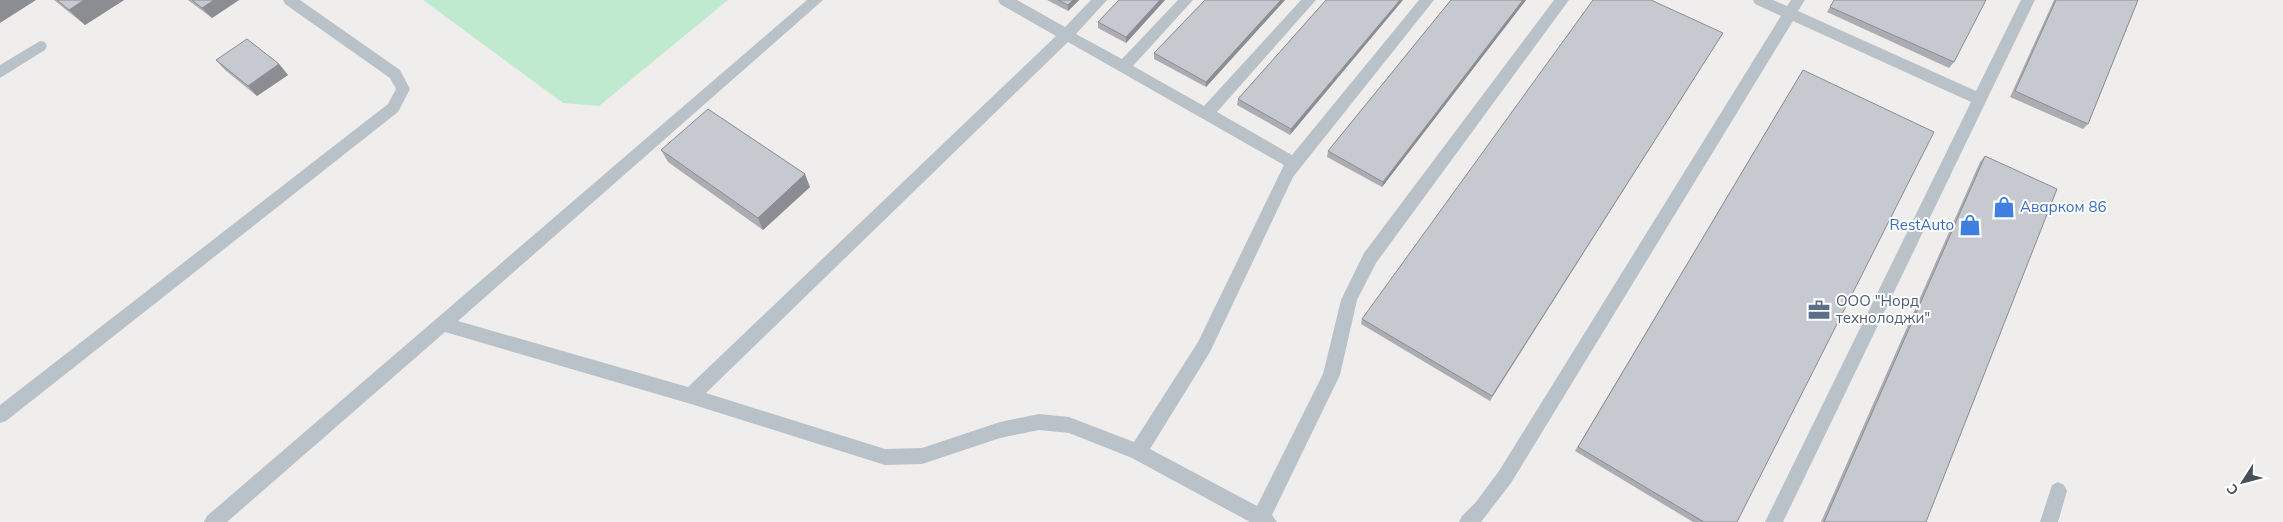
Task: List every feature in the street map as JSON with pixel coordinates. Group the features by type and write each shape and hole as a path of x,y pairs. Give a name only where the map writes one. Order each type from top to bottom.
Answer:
{"lane":[{"path":"0,415 393,108 403,88 396,74 290,0"},
{"path":"213,522 816,0"},
{"path":"1005,0 1295,164"},
{"path":"691,396 1100,0"},
{"path":"1123,67 1186,0"},
{"path":"1206,114 1309,0"},
{"path":"1138,452 1204,347 1287,173 1427,0"},
{"path":"441,323 691,396 885,457 922,456 1000,430 1039,422 1069,425 1138,452 1264,520 1331,374 1349,300 1370,258 1562,0"},
{"path":"1760,0 1794,7 1980,99"},
{"path":"1774,522 2028,0"},
{"path":"1468,522 1482,508 1505,477 1794,7"},
{"path":"0,72 40,46"},
{"path":"2049,522 2058,491"}],"green space":[{"path":"423,0 728,0 599,106 563,103"}],"building":[{"path":"57,0 84,0 69,10"},
{"path":"192,0 214,0 202,8"},
{"path":"1058,0 1073,0 1068,5"},
{"path":"1119,0 1160,0 1126,37 1098,22"},
{"path":"1205,0 1281,0 1206,82 1154,53"},
{"path":"1326,0 1400,0 1291,129 1238,99"},
{"path":"1451,0 1523,0 1383,182 1328,151"},
{"path":"1593,0 1651,0 1723,33 1492,396 1362,319"},
{"path":"1834,0 1986,0 1954,62 1830,7"},
{"path":"2056,0 2138,0 2088,124 2015,91"},
{"path":"247,39 279,64 248,86 216,60"},
{"path":"1803,70 1934,132 1737,522 1704,522 1578,447"},
{"path":"708,109 805,174 758,218 661,150"},
{"path":"1985,156 2057,189 1926,522 1824,522"}],"place":[{"name":"Аварком 86","path":"2004,207"},
{"name":"RestAuto","path":"1970,225"},
{"name":"ООО \"Норд технолоджи\"","path":"1819,310"}]}
